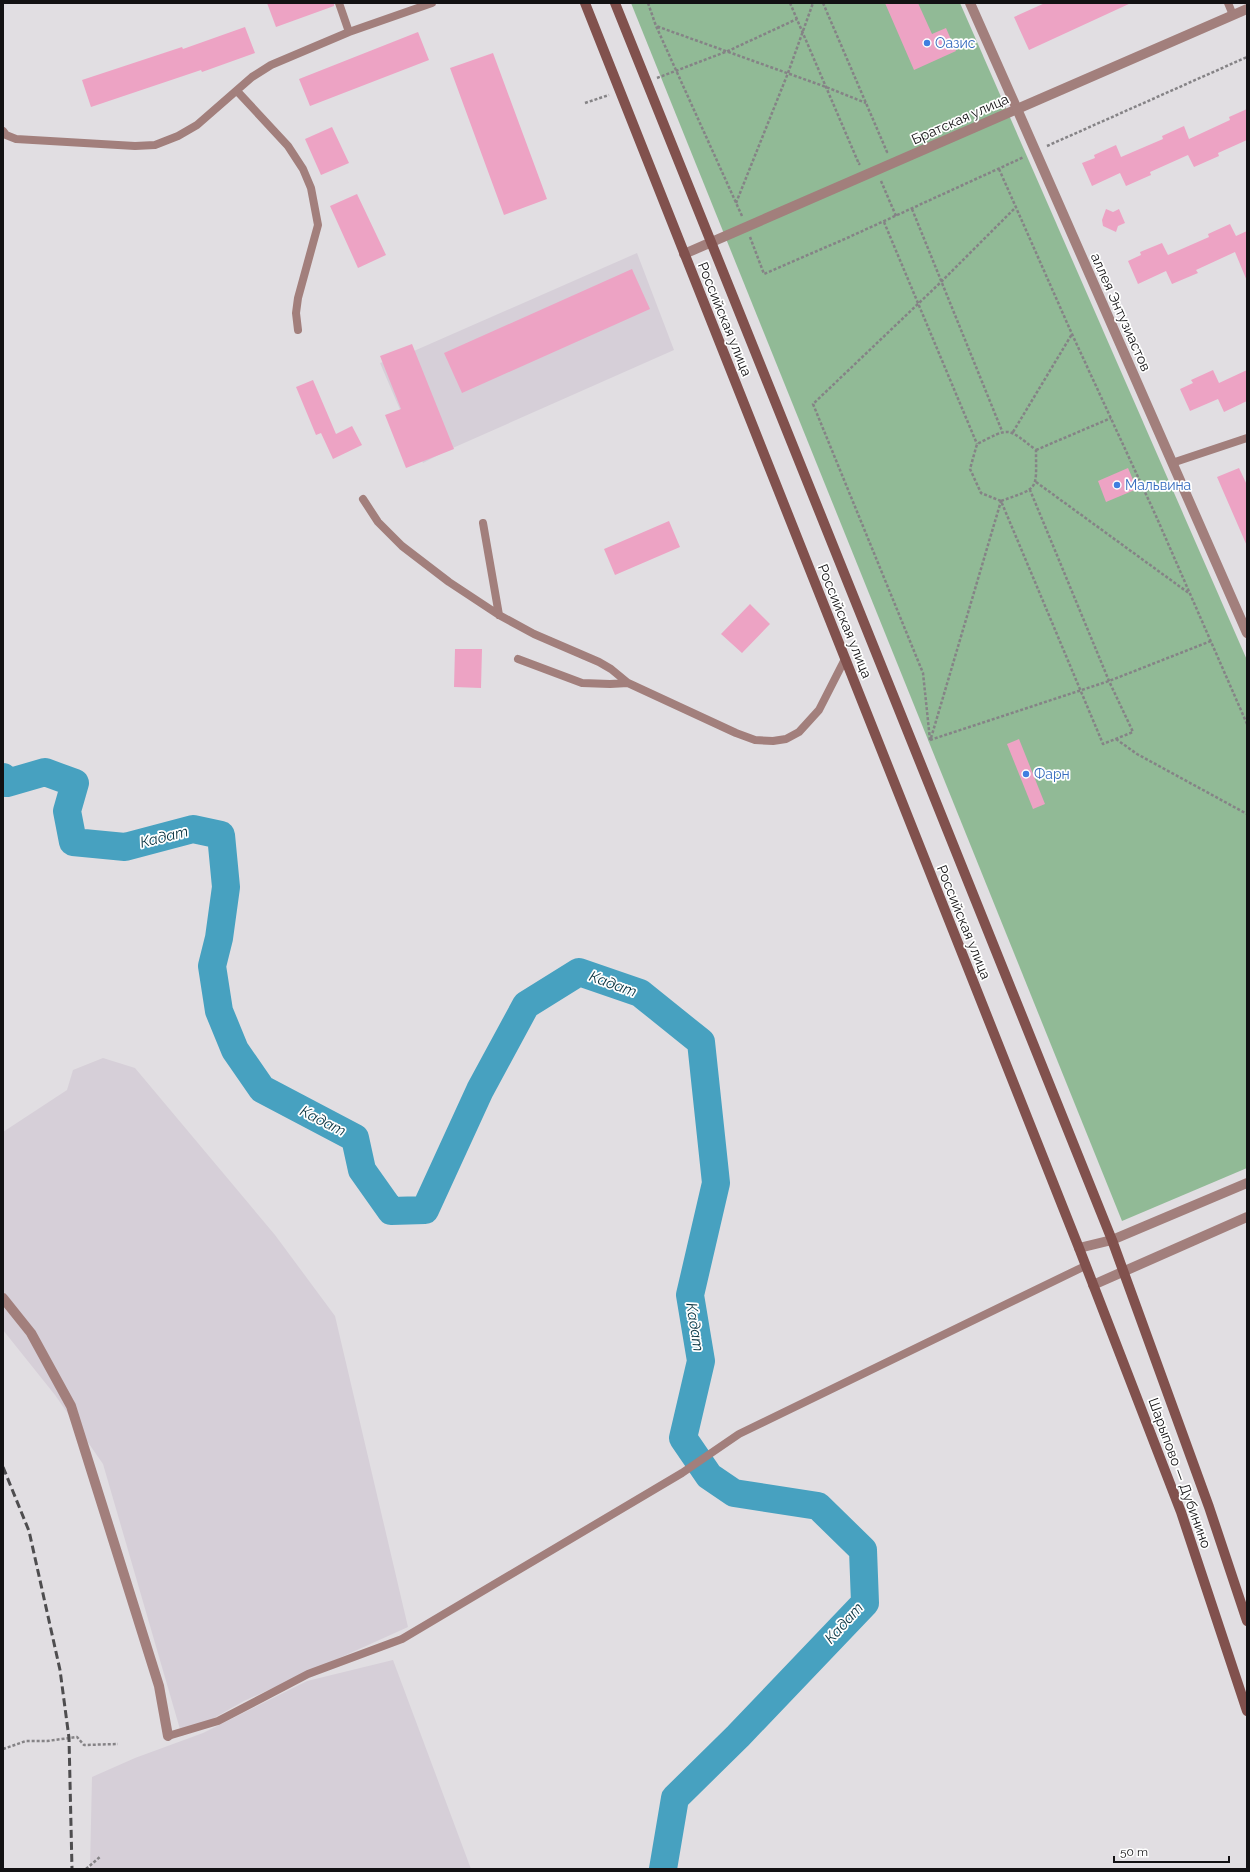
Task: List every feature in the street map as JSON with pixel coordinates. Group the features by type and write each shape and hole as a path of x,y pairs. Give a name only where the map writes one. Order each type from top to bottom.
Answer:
{"main road":[{"name":"Российская улица","path":"585,3 1078,1248"},
{"name":"Российская улица","path":"615,3 1112,1240"},
{"name":"Шарыпово — Дубинино","path":"1112,1240 1209,1507 1247,1621"},
{"name":"Шарыпово — Дубинино","path":"1078,1248 1181,1512 1247,1710"}],"street":[{"name":"аллея Энтузиастов","path":"970,3 1247,633"},
{"name":"Братская улица","path":"684,254 1247,9"},
{"path":"1078,1248 1112,1240 1247,1182"},
{"path":"1093,1285 1247,1217"},
{"path":"3,1298 31,1332 71,1406 159,1686 168,1736"}],"lane":[{"path":"339,3 349,32"},
{"path":"3,131 6,135 16,138 135,146 155,145 178,136 197,125 252,77 271,65 349,32 432,3"},
{"path":"1228,3 1233,15"},
{"path":"237,90 288,146 303,169 311,188 318,225 298,298 296,313 298,330"},
{"path":"1172,463 1247,438"},
{"path":"363,499 378,522 402,546 449,582 499,615 534,634 599,662 611,669 628,683 736,733 755,740 773,741 786,739 793,736 810,722 819,710 845,659"},
{"path":"483,523 499,615"},
{"path":"518,659 582,682 610,684 628,683"},
{"path":"168,1736 218,1721 308,1674 402,1639 682,1473 739,1434 1018,1297 1085,1266"}],"path":[{"path":"648,3 656,26 747,227 764,274 884,222 1247,57"},
{"path":"790,3 859,164 886,152 823,3"},
{"path":"736,203 788,73 802,30 813,3"},
{"path":"647,82 728,51 797,19"},
{"path":"656,26 826,86 866,103"},
{"path":"585,103 620,91"},
{"path":"872,158 896,216"},
{"path":"999,169 1072,334 1191,594 1247,724"},
{"path":"930,740 923,673 813,404 941,282 1016,207"},
{"path":"912,209 1002,431"},
{"path":"884,222 977,444 970,469 981,492 1001,501 1079,691 1103,744 1133,732 1109,681 1030,490"},
{"path":"1013,432 1072,334"},
{"path":"1036,450 1111,418"},
{"path":"977,444 1002,431 1013,432 1036,450"},
{"path":"1001,501 1030,490 1036,482 1036,450"},
{"path":"1036,482 1191,594"},
{"path":"930,740 1001,501"},
{"path":"930,740 1109,681 1211,641"},
{"path":"1116,738 1137,754 1247,814"},
{"path":"3,1749 26,1741 47,1741 77,1737 84,1745 118,1744"},
{"path":"86,1869 101,1856"}],"shaded area":[{"path":"637,253 674,350 446,451 423,463 380,363 407,354"},
{"path":"103,1058 135,1068 275,1235 335,1316 408,1627 244,1701 182,1736 103,1464 55,1395 3,1330 3,1132 67,1090 73,1070"},
{"path":"393,1660 471,1869 90,1869 92,1777 135,1758 203,1733 307,1681"}],"green space":[{"path":"631,3 960,3 1247,660 1247,1168 1122,1221"}],"building":[{"path":"267,3 334,3 334,6 276,27"},
{"name":"Оазис","path":"885,3 918,3 932,34 946,28 956,51 914,70"},
{"path":"1045,3 1131,3 1029,50 1014,17"},
{"path":"245,27 255,53 202,72 201,70 91,107 82,80 182,47 183,49"},
{"path":"418,32 429,60 310,106 299,79"},
{"path":"493,53 547,199 504,215 450,68"},
{"path":"1247,109 1247,140 1218,153 1219,156 1194,167 1188,155 1150,172 1151,175 1126,186 1120,173 1092,186 1082,163 1095,158 1094,155 1116,145 1121,157 1163,139 1162,136 1184,126 1189,139 1230,120 1229,117"},
{"path":"332,127 349,163 321,175 305,139"},
{"path":"357,194 386,255 358,268 330,206"},
{"path":"1106,209 1113,212 1119,209 1125,223 1118,226 1116,232 1103,226 1102,220"},
{"path":"1230,224 1236,236 1247,231 1247,281 1235,252 1196,270 1198,273 1172,284 1166,271 1138,284 1128,261 1141,255 1140,252 1162,243 1168,255 1209,237 1208,234"},
{"path":"632,269 650,309 462,393 444,353"},
{"path":"412,344 454,449 406,468 385,415 401,409 380,356"},
{"path":"1213,370 1219,383 1247,370 1247,401 1224,412 1218,399 1190,411 1180,389 1193,383 1191,380"},
{"path":"313,380 336,434 352,426 362,445 333,459 321,433 316,435 296,387"},
{"name":"Мальвина","path":"1128,468 1137,489 1106,502 1098,481"},
{"path":"1239,468 1247,485 1247,546 1217,477"},
{"path":"669,521 680,547 615,575 604,549"},
{"path":"750,604 770,624 742,653 721,634"},
{"path":"455,649 482,649 481,688 454,687"},
{"name":"Фарн","path":"1019,739 1045,804 1033,809 1007,744"}],"waterway":[{"name":"Кадат","path":"3,777 7,783 45,772 75,783 67,811 73,842 125,847 193,829 221,835 226,887 219,938 212,966 219,1011 235,1050 262,1089 355,1138 362,1170 391,1211 425,1210 480,1090 526,1005 579,972 640,993 701,1042 716,1183 690,1295 701,1361 683,1438 709,1476 734,1493 818,1506 863,1550 865,1603 738,1736 675,1798 663,1869"}],"railway":[{"path":"3,1467 29,1531 60,1670 69,1738 72,1869"}],"place":[{"name":"Оазис","path":"927,43"},
{"name":"Мальвина","path":"1117,485"},
{"name":"Фарн","path":"1026,774"}]}
